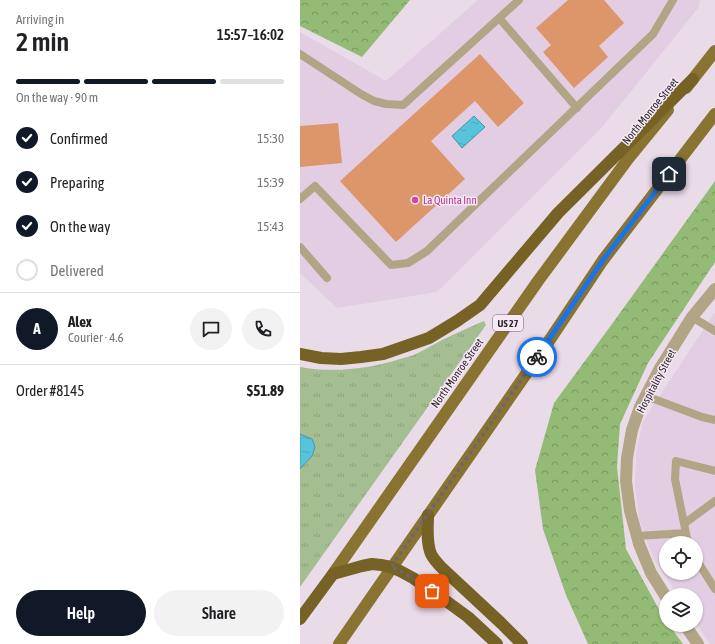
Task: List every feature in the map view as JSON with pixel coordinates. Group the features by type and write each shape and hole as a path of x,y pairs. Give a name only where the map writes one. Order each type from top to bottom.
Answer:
{"highway":[{"path":"300,354 321,358 341,359 383,354 429,338 468,314 480,305 558,213 694,79"},
{"path":"428,515 428,542 434,560 501,622 522,644"},
{"path":"333,574 376,564 391,567 413,578 442,598 468,617 497,644"},
{"name":"North Monroe Street","path":"300,619 333,574"}],"main road":[{"name":"North Monroe Street","path":"333,574 538,281 628,159 694,79 715,51"},
{"path":"339,644 551,338 603,260 715,114"}],"street":[{"name":"Hospitality Street","path":"660,588 651,573 639,544 630,511 626,481 627,458 632,430 640,407 659,370 692,317 715,289"},
{"path":"690,632 698,644"}],"lane":[{"path":"300,54 374,101 386,104 403,105 520,0"},
{"path":"300,199 315,186 391,265 408,263 427,252 653,34 673,0"},
{"path":"499,18 577,108"},
{"path":"300,247 327,278"},
{"path":"692,317 715,331"},
{"path":"646,396 702,417 713,418"},
{"path":"687,536 675,479 676,461 715,471"},
{"path":"685,523 715,501"},
{"path":"637,536 686,533"},
{"path":"703,570 715,589"}],"shaded area":[{"name":"La Quinta Inn","path":"478,0 700,0 699,7 603,126 437,292 337,308 300,273 300,32 386,81"},
{"path":"715,312 715,644 710,644 702,632 703,588 673,588 668,580 703,580 703,536 659,536 659,567 653,558 639,519 635,487 636,452 643,421"}],"green space":[{"path":"300,0 410,0 362,57 300,26"},
{"path":"715,181 715,262 648,363 620,424 617,467 626,549 659,610 659,632 674,632 683,644 588,644 566,595 543,529 535,470 554,403"},
{"path":"484,321 486,325 300,587 300,469 312,456 312,439 300,434 300,367 338,370 363,368 388,362 416,354 447,337"}],"water":[{"path":"474,116 485,127 462,148 452,136"},
{"path":"300,434 312,439 315,447 312,456 300,469"}],"building":[{"path":"568,0 604,0 624,23 599,46 608,57 574,88 543,52 551,45 536,28"},
{"path":"480,54 524,103 498,127 475,101 431,141 465,179 396,242 340,181"},
{"path":"338,123 342,163 300,167 300,126"}],"way so far":[{"path":"432,591 413,578 391,567 537,357"}],"place":[{"name":"La Quinta Inn","path":"415,200"}],"route":[{"path":"537,357 603,260 669,174"}]}
